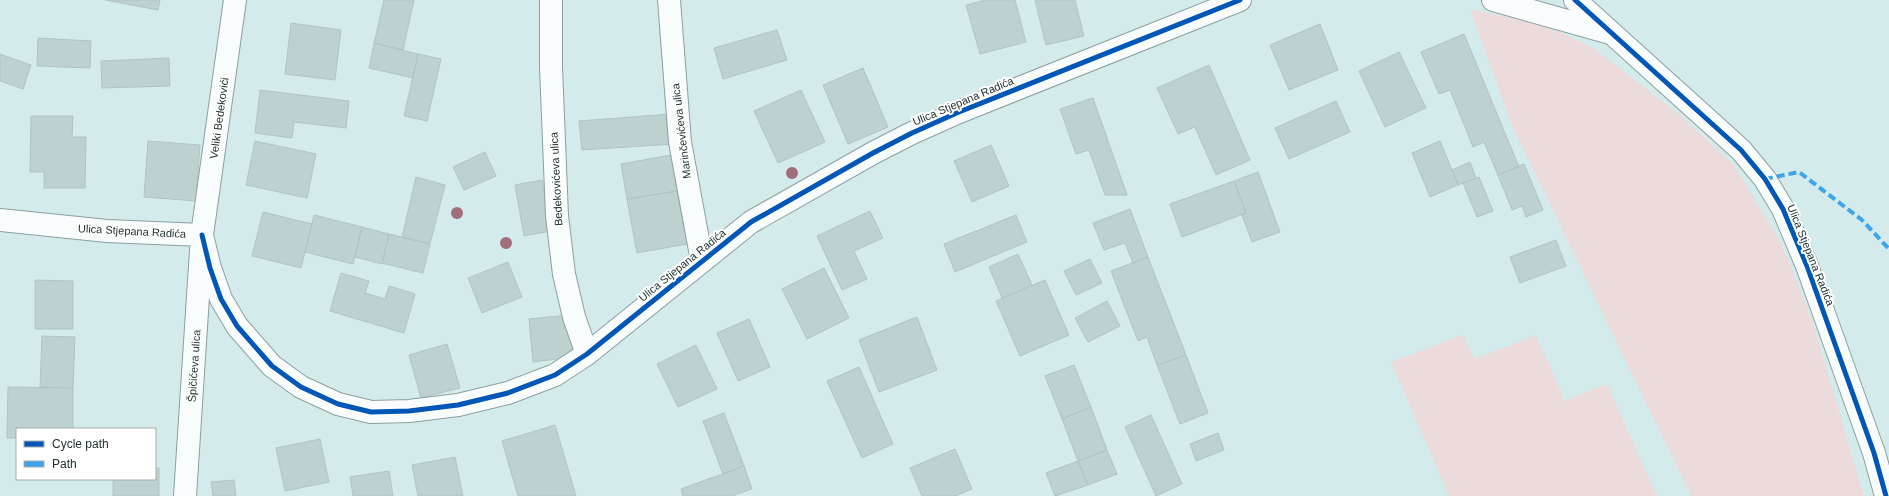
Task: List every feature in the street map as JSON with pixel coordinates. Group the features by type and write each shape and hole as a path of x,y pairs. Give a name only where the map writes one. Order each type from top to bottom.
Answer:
{"street":[{"name":"Veliki Bedekovići","path":"202,235 235,0"},
{"name":"Bedekovićeva ulica","path":"551,0 551,66 557,216 564,274 574,317 587,354"},
{"name":"Marinčevićeva ulica","path":"669,0 680,142 702,261"},
{"name":"Ulica Stjepana Radića","path":"0,220 107,231 202,235 210,268 221,299 237,326 252,345 272,366 301,388 338,404 371,412 409,411 458,405 508,393 555,375 587,354 751,222 795,196 912,133 966,109 1240,0"},
{"name":"Ulica Stjepana Radića","path":"1492,0 1610,33 1691,103 1741,150 1765,179 1783,209 1807,266 1874,453 1886,496"},
{"path":"1575,0 1610,33"},
{"name":"Špičićeva ulica","path":"185,496 202,235"}],"shaded area":[{"path":"1470,9 1529,22 1560,32 1595,49 1681,116 1734,165 1782,244 1811,317 1864,496 1691,496 1513,128"},
{"path":"1463,335 1475,359 1536,335 1565,401 1607,384 1657,496 1449,496 1391,362"}],"building":[{"path":"105,0 160,0 158,10"},
{"path":"384,0 414,0 403,50 374,43"},
{"path":"987,0 1015,0 1026,42 980,54 966,5"},
{"path":"1035,0 1075,0 1084,36 1046,45"},
{"path":"291,23 341,30 335,80 285,74"},
{"path":"1320,24 1338,70 1289,90 1270,45"},
{"path":"777,30 787,60 723,79 714,48"},
{"path":"1464,34 1519,167 1498,175 1484,142 1473,147 1450,90 1439,94 1421,52"},
{"path":"38,38 91,41 90,68 37,66"},
{"path":"374,43 418,54 413,78 369,68"},
{"path":"1399,52 1426,108 1385,127 1359,71"},
{"path":"0,54 31,65 23,89 0,81"},
{"path":"418,54 441,59 427,121 404,116"},
{"path":"169,58 170,86 102,88 101,61"},
{"path":"1209,65 1250,160 1216,175 1195,127 1178,134 1157,88"},
{"path":"863,68 888,127 848,144 823,85"},
{"path":"260,90 349,101 346,128 294,122 292,138 255,133"},
{"path":"801,90 825,142 778,163 754,111"},
{"path":"1093,98 1127,195 1105,195 1089,150 1076,154 1060,109"},
{"path":"1336,101 1350,132 1289,159 1275,128"},
{"path":"671,114 673,144 582,150 579,121"},
{"path":"31,116 73,116 72,137 86,137 85,188 44,188 44,172 30,172"},
{"path":"148,141 200,145 196,201 144,197"},
{"path":"255,141 316,154 307,198 246,185"},
{"path":"1440,141 1458,185 1430,197 1412,153"},
{"path":"991,145 1009,186 972,202 954,161"},
{"path":"485,152 496,176 464,190 453,167"},
{"path":"671,155 677,191 627,199 621,164"},
{"path":"1470,162 1476,178 1458,185 1452,170"},
{"path":"1524,164 1543,210 1526,217 1522,206 1512,210 1498,175"},
{"path":"1258,172 1280,232 1252,242 1242,215 1246,213 1234,181"},
{"path":"416,177 445,185 430,244 402,237"},
{"path":"1479,177 1493,211 1477,217 1463,183"},
{"path":"542,180 551,231 524,236 515,185"},
{"path":"1234,181 1246,213 1182,237 1170,204"},
{"path":"677,191 687,244 637,253 627,199"},
{"path":"1130,209 1148,257 1133,263 1125,243 1104,250 1093,223"},
{"path":"870,211 883,238 854,251 867,279 842,290 817,236"},
{"path":"263,212 312,224 301,268 252,256"},
{"path":"314,215 362,227 353,264 305,252"},
{"path":"1016,215 1027,242 955,272 944,244"},
{"path":"362,227 389,234 382,264 355,257"},
{"path":"389,234 430,244 423,273 382,263"},
{"path":"1556,240 1566,266 1520,283 1510,257"},
{"path":"1018,254 1032,285 1002,298 989,267"},
{"path":"1148,257 1186,355 1157,365 1147,337 1138,341 1111,271"},
{"path":"1090,259 1102,283 1076,295 1064,271"},
{"path":"508,262 522,297 482,313 468,278"},
{"path":"824,268 849,318 807,339 782,289"},
{"path":"341,273 369,281 365,293 385,299 389,286 415,294 404,333 330,311"},
{"path":"35,280 73,281 73,329 35,329"},
{"path":"1045,280 1069,335 1020,356 996,301"},
{"path":"1107,301 1120,326 1088,342 1075,318"},
{"path":"568,315 573,357 533,362 529,319"},
{"path":"917,317 937,370 879,392 859,340"},
{"path":"749,319 770,367 738,381 717,333"},
{"path":"42,336 75,337 73,388 40,387"},
{"path":"447,344 460,388 421,398 409,355"},
{"path":"696,345 717,389 678,407 657,364"},
{"path":"1186,355 1208,413 1180,424 1157,365"},
{"path":"1074,365 1091,407 1062,419 1045,376"},
{"path":"859,367 893,444 862,458 827,381"},
{"path":"8,387 73,388 73,428 16,428 16,438 7,438"},
{"path":"1091,407 1107,450 1078,461 1062,419"},
{"path":"724,413 744,466 723,474 703,421"},
{"path":"1151,415 1182,484 1156,496 1125,427"},
{"path":"555,425 576,496 518,496 502,441"},
{"path":"1218,433 1224,450 1196,461 1190,444"},
{"path":"320,439 329,482 285,491 276,448"},
{"path":"955,449 972,489 955,496 922,496 910,468"},
{"path":"1107,450 1117,474 1088,485 1078,461"},
{"path":"455,457 463,496 418,496 412,465"},
{"path":"1078,461 1088,485 1055,496 1046,473"},
{"path":"744,466 752,489 732,496 683,496 681,489"},
{"path":"156,468 159,468 159,496 113,496 113,480 156,480"},
{"path":"389,471 393,496 353,496 350,477"},
{"path":"234,480 236,496 213,496 211,482"}],"marked path":[{"path":"1765,179 1799,172 1862,220 1889,249"}],"cycle path":[{"path":"202,235 210,268 221,299 237,326 272,366 301,387 338,404 371,412 409,411 458,405 508,393 555,375 587,354 751,222 873,153 912,133 959,112 1240,0"},
{"path":"1575,0 1741,150 1765,179 1783,209 1807,266 1874,453 1886,496"}]}
